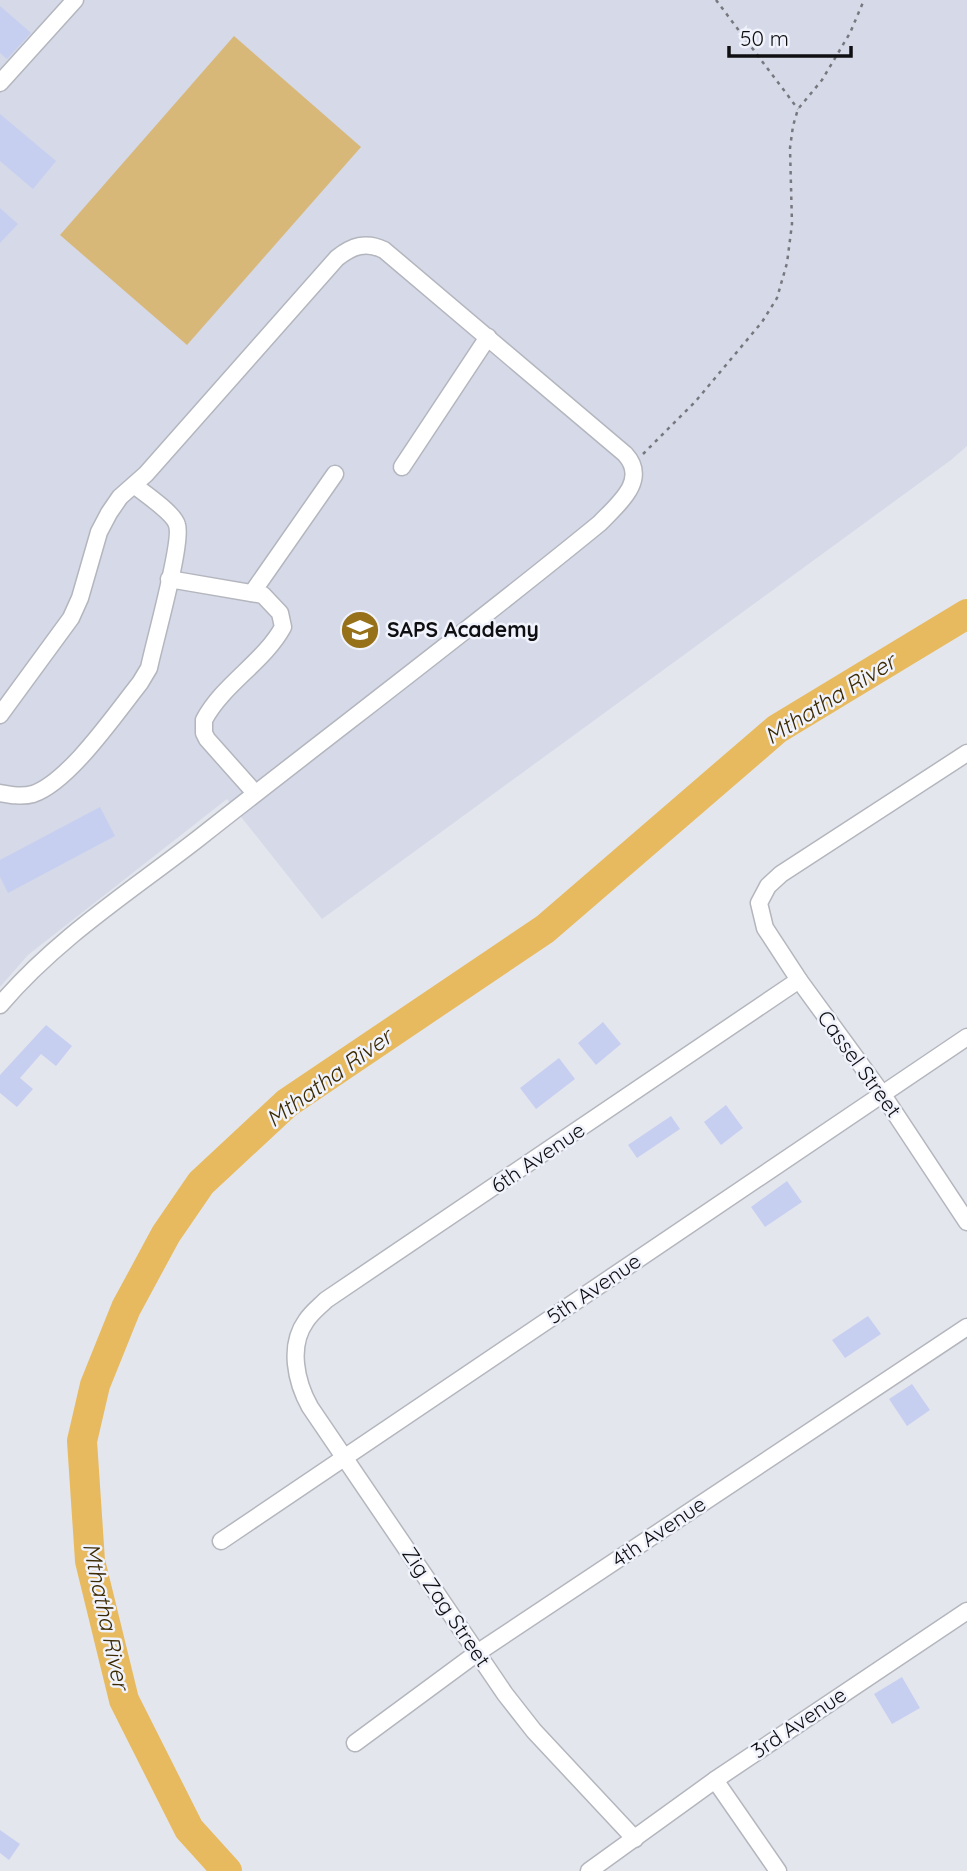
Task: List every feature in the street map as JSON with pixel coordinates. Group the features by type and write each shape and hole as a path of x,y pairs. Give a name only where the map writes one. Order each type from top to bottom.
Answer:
{"street":[{"path":"0,83 75,0"},
{"path":"0,715 71,618 80,598 99,532 120,497 146,474 337,258 354,246 372,245 384,250 625,454 632,463 633,484 600,523 69,936 36,965 0,1005"},
{"path":"402,467 488,337"},
{"path":"252,593 335,474"},
{"path":"0,793 30,794 51,784 72,765 140,683 149,668 176,550 177,524 172,516 134,485"},
{"path":"169,579 263,594 280,613 283,627 278,637 207,713 203,726 207,739 255,793"},
{"name":"Cassel Street","path":"967,753 781,874 768,886 759,903 765,928 799,980 883,1094 967,1222"},
{"name":"6th Avenue","path":"296,1352 305,1322 326,1300 799,980"},
{"name":"5th Avenue","path":"221,1541 967,1037"},
{"name":"4th Avenue","path":"355,1743 477,1653 967,1327"},
{"name":"Zig Zag Street","path":"296,1352 296,1372 304,1397 477,1653 534,1731 635,1839"},
{"name":"3rd Avenue","path":"589,1871 715,1780 967,1611"},
{"path":"715,1780 778,1871"}],"path":[{"path":"716,0 798,109"},
{"path":"632,463 649,450 695,402 762,322 777,298 787,263 792,224 790,148 793,126 798,109 822,80 850,33 864,0"}],"shaded area":[{"name":"SAPS Academy","path":"0,0 967,0 967,446 322,919 227,799 28,955 0,987"},
{"path":"234,36 361,147 187,345 60,235"}],"building":[{"path":"0,6 31,33 7,59 0,53"},
{"path":"0,114 56,161 33,189 0,161"},
{"path":"0,208 18,224 0,243"},
{"path":"100,807 115,836 8,893 0,877 0,860"},
{"path":"603,1022 621,1044 596,1065 578,1043"},
{"path":"46,1025 72,1046 56,1066 41,1054 20,1078 33,1089 17,1107 0,1093 0,1075"},
{"path":"559,1058 575,1079 536,1109 520,1088"},
{"path":"726,1105 743,1128 721,1145 704,1122"},
{"path":"671,1116 680,1129 637,1158 628,1145"},
{"path":"787,1181 802,1202 765,1227 751,1207"},
{"path":"868,1316 881,1334 845,1358 832,1340"},
{"path":"912,1384 930,1410 907,1426 889,1399"},
{"path":"902,1677 920,1708 892,1724 874,1694"},
{"path":"0,1830 20,1844 9,1860 0,1853"}],"waterway":[{"name":"Mthatha River","path":"227,1871 189,1829 124,1700 90,1561 82,1441 95,1385 126,1308 166,1234 201,1183 287,1103 545,929 777,729 967,614"}],"place":[{"name":"SAPS Academy","path":"360,630"}]}
